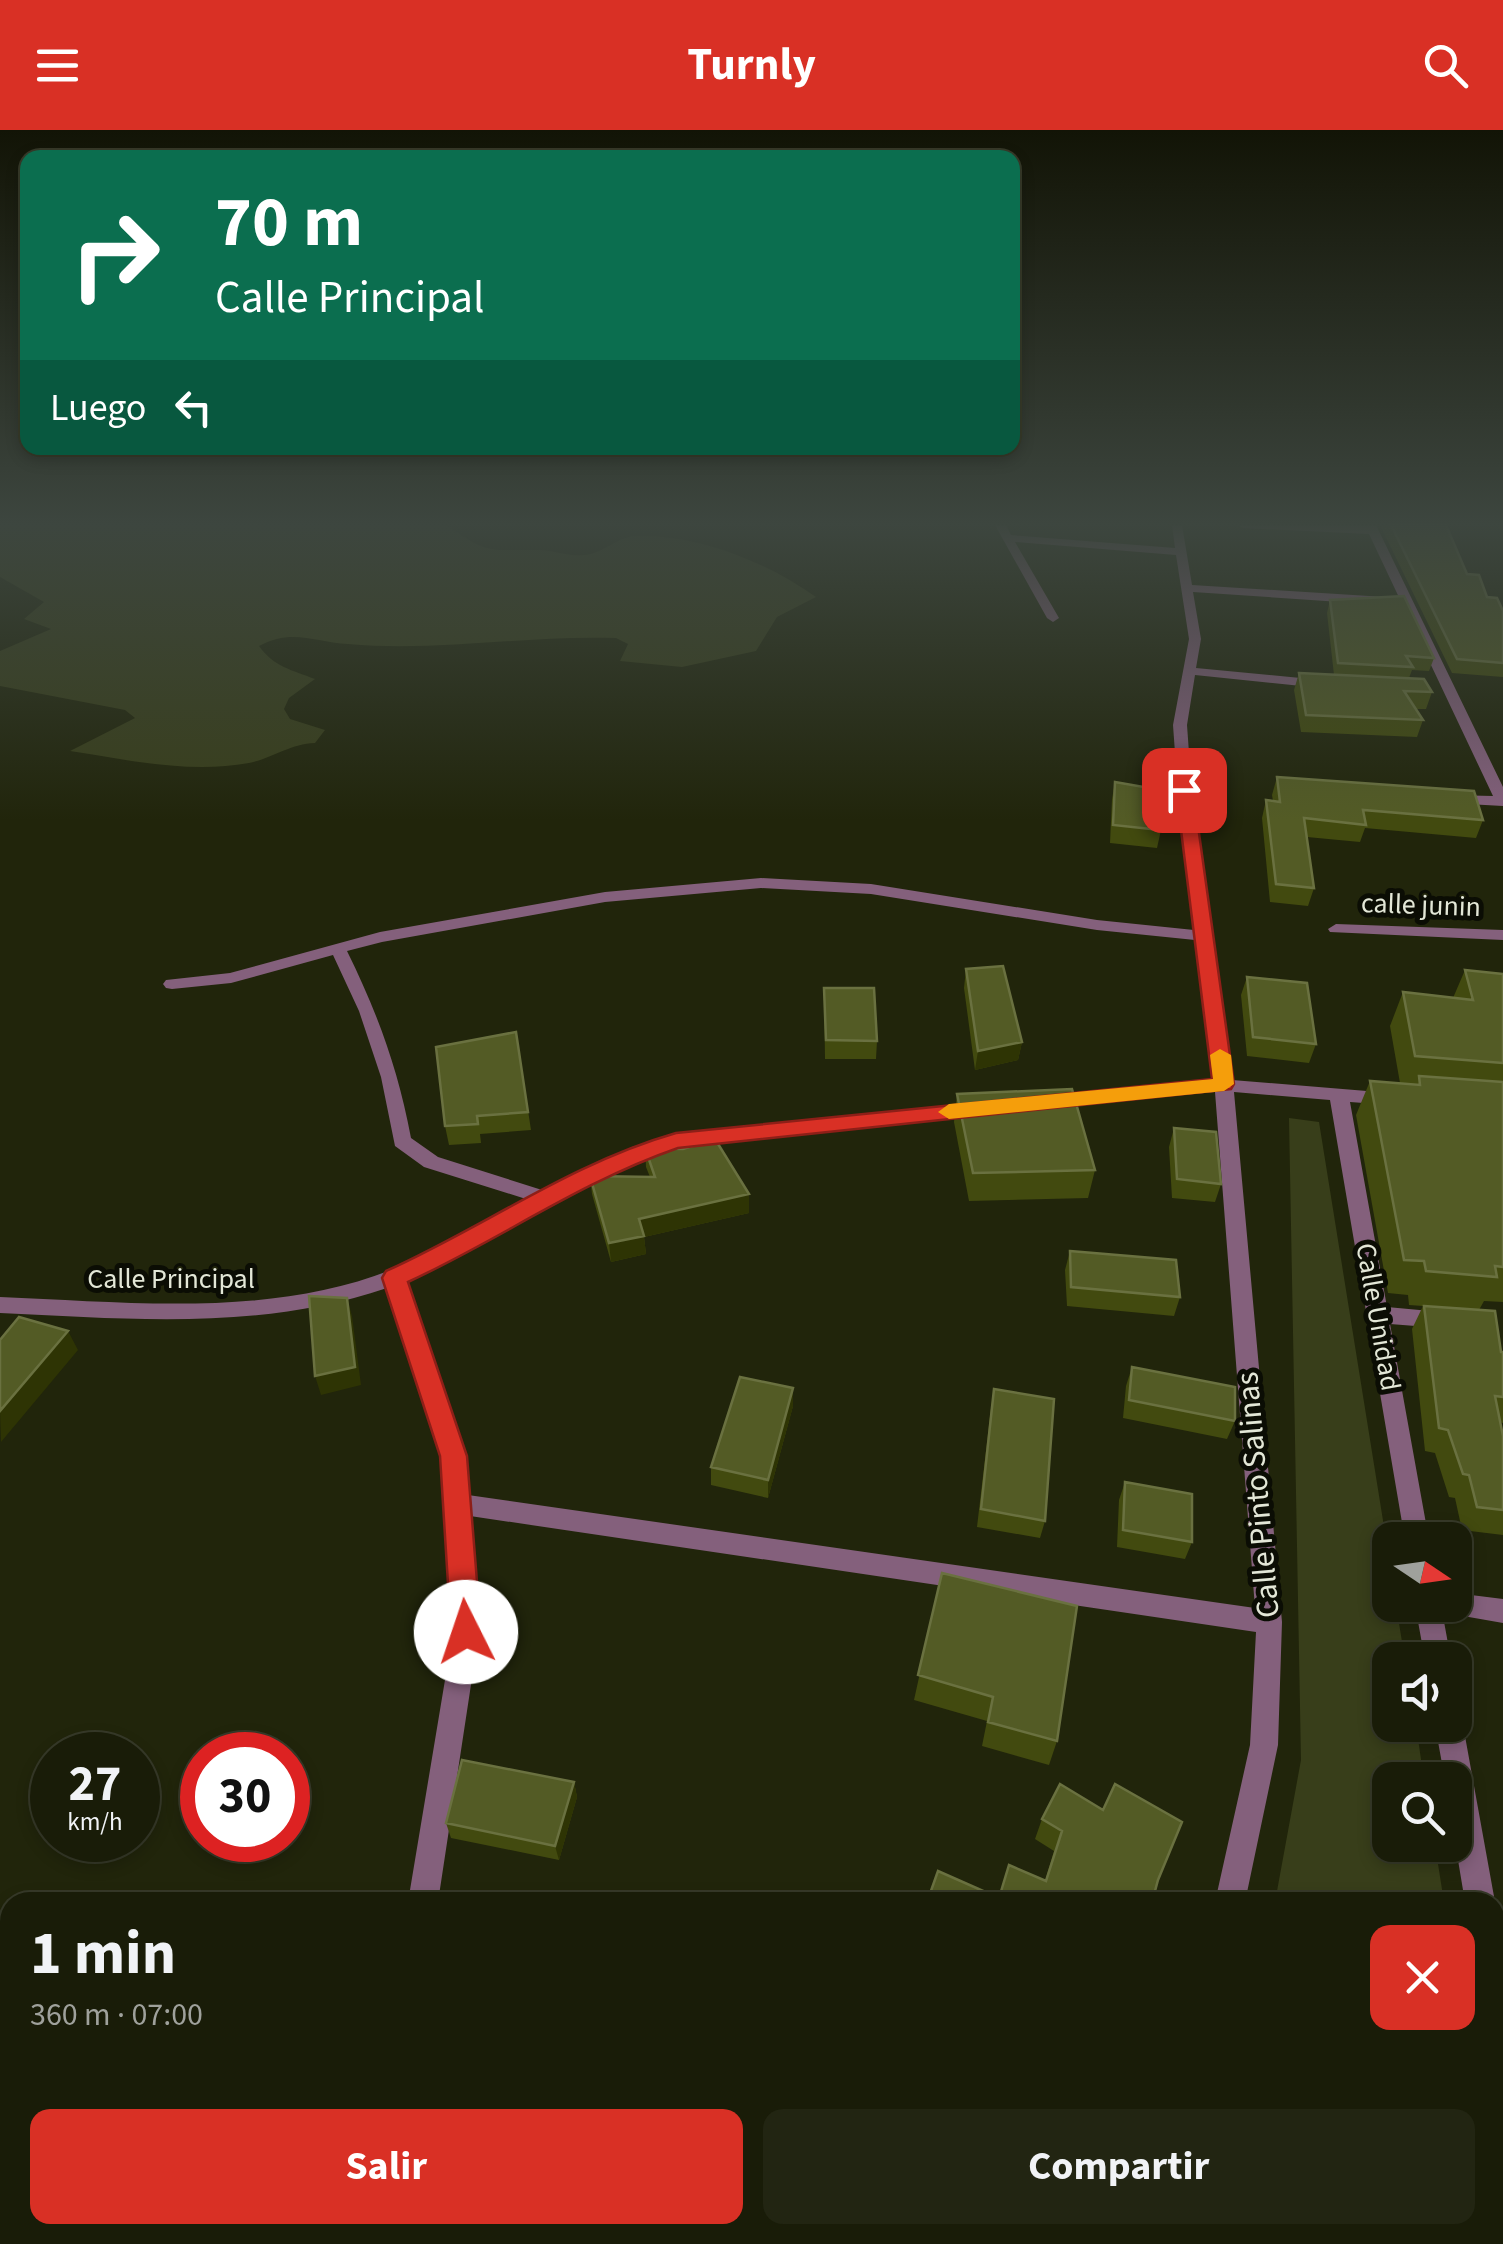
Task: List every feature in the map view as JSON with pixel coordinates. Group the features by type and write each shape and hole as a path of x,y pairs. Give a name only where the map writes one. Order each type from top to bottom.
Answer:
{"street":[{"name":"Calle Pinto Salinas","path":"1193,624 1192,671 1180,725 1187,822 1224,1084 1269,1622 1264,1745 1232,1892"},
{"path":"1417,624 1503,801 1428,798"},
{"path":"1192,671 1343,685"},
{"path":"1430,689 1448,689"},
{"path":"172,984 232,978 337,946 605,897 761,883 870,889 1096,925 1206,936"},
{"name":"calle junin","path":"1336,929 1503,935"},
{"path":"337,946 368,1010 390,1077 402,1141 431,1162 543,1196"},
{"path":"1031,1104 1224,1084 1412,1101"},
{"name":"Calle Unidad","path":"1339,1094 1414,1522"},
{"name":"Calle Principal","path":"0,1305 239,1312 394,1278 452,1252 543,1196 617,1161 676,1141 993,1107"},
{"path":"394,1278 453,1456 466,1632 425,1892"},
{"path":"1378,1315 1467,1322"},
{"path":"457,1504 1269,1622"},
{"path":"1472,1606 1503,1611"},
{"path":"1452,1742 1478,1892"}],"green space":[{"path":"37,624 773,624 756,651 682,667 620,661 628,644 616,638 381,646 282,638 259,646 277,663 315,679 289,698 284,709 290,719 325,730 315,743 266,758 204,767 70,751 135,718 125,710 0,686 0,651 51,629"},
{"path":"1289,1118 1319,1122 1383,1522 1372,1522 1372,1622 1399,1622 1402,1642 1372,1642 1372,1742 1418,1742 1421,1762 1372,1762 1372,1862 1438,1862 1442,1892 1277,1892 1301,1760"}],"building":[{"path":"1333,624 1417,624 1434,658 1406,656 1413,667 1338,663"},
{"path":"1440,624 1503,624 1503,663 1457,659"},
{"path":"1299,673 1424,679 1432,692 1404,691 1423,720 1306,715"},
{"path":"1277,777 1474,791 1483,820 1363,810 1366,825 1304,818 1314,888 1276,884 1266,800 1280,802"},
{"path":"1115,782 1161,790 1161,830 1113,825"},
{"path":"1003,966 1022,1042 978,1051 966,969"},
{"path":"1465,970 1503,974 1503,1063 1415,1056 1403,992 1473,1000"},
{"path":"1247,977 1307,983 1316,1044 1253,1037"},
{"path":"824,988 874,988 877,1041 826,1040"},
{"path":"516,1032 528,1112 477,1116 478,1124 445,1126 436,1047"},
{"path":"1419,1076 1503,1082 1503,1267 1495,1266 1497,1277 1426,1271 1424,1261 1404,1260 1370,1081 1420,1085"},
{"path":"1072,1089 1095,1170 973,1173 957,1094"},
{"path":"1174,1128 1216,1132 1221,1184 1177,1179"},
{"path":"715,1139 749,1194 639,1219 644,1236 609,1243 590,1176 655,1177 645,1148 683,1149"},
{"path":"1070,1251 1176,1260 1180,1297 1071,1287"},
{"path":"309,1296 347,1298 355,1367 315,1376"},
{"path":"1424,1306 1495,1311 1503,1352 1503,1397 1495,1396 1503,1436 1503,1510 1477,1507 1469,1475 1463,1474 1448,1430 1439,1428"},
{"path":"19,1317 68,1331 0,1411 0,1340"},
{"path":"1132,1367 1235,1387 1235,1421 1129,1400"},
{"path":"740,1377 793,1388 768,1480 711,1467"},
{"path":"994,1389 1054,1399 1045,1521 981,1509"},
{"path":"1125,1482 1192,1494 1192,1542 1123,1530"},
{"path":"942,1573 1077,1606 1057,1741 988,1722 993,1697 918,1675"},
{"path":"462,1760 574,1782 555,1846 446,1823"},
{"path":"1060,1784 1103,1810 1115,1784 1182,1822 1155,1892 1001,1892 1009,1865 1046,1881 1062,1831 1042,1819"},
{"path":"938,1871 985,1892 931,1892"}],"slow traffic":[{"path":"949,1112 1224,1084 1220,1055"}],"route":[{"path":"466,1632 453,1456 394,1278 452,1252 543,1196 617,1161 676,1141 1224,1084 1184,790"}]}
